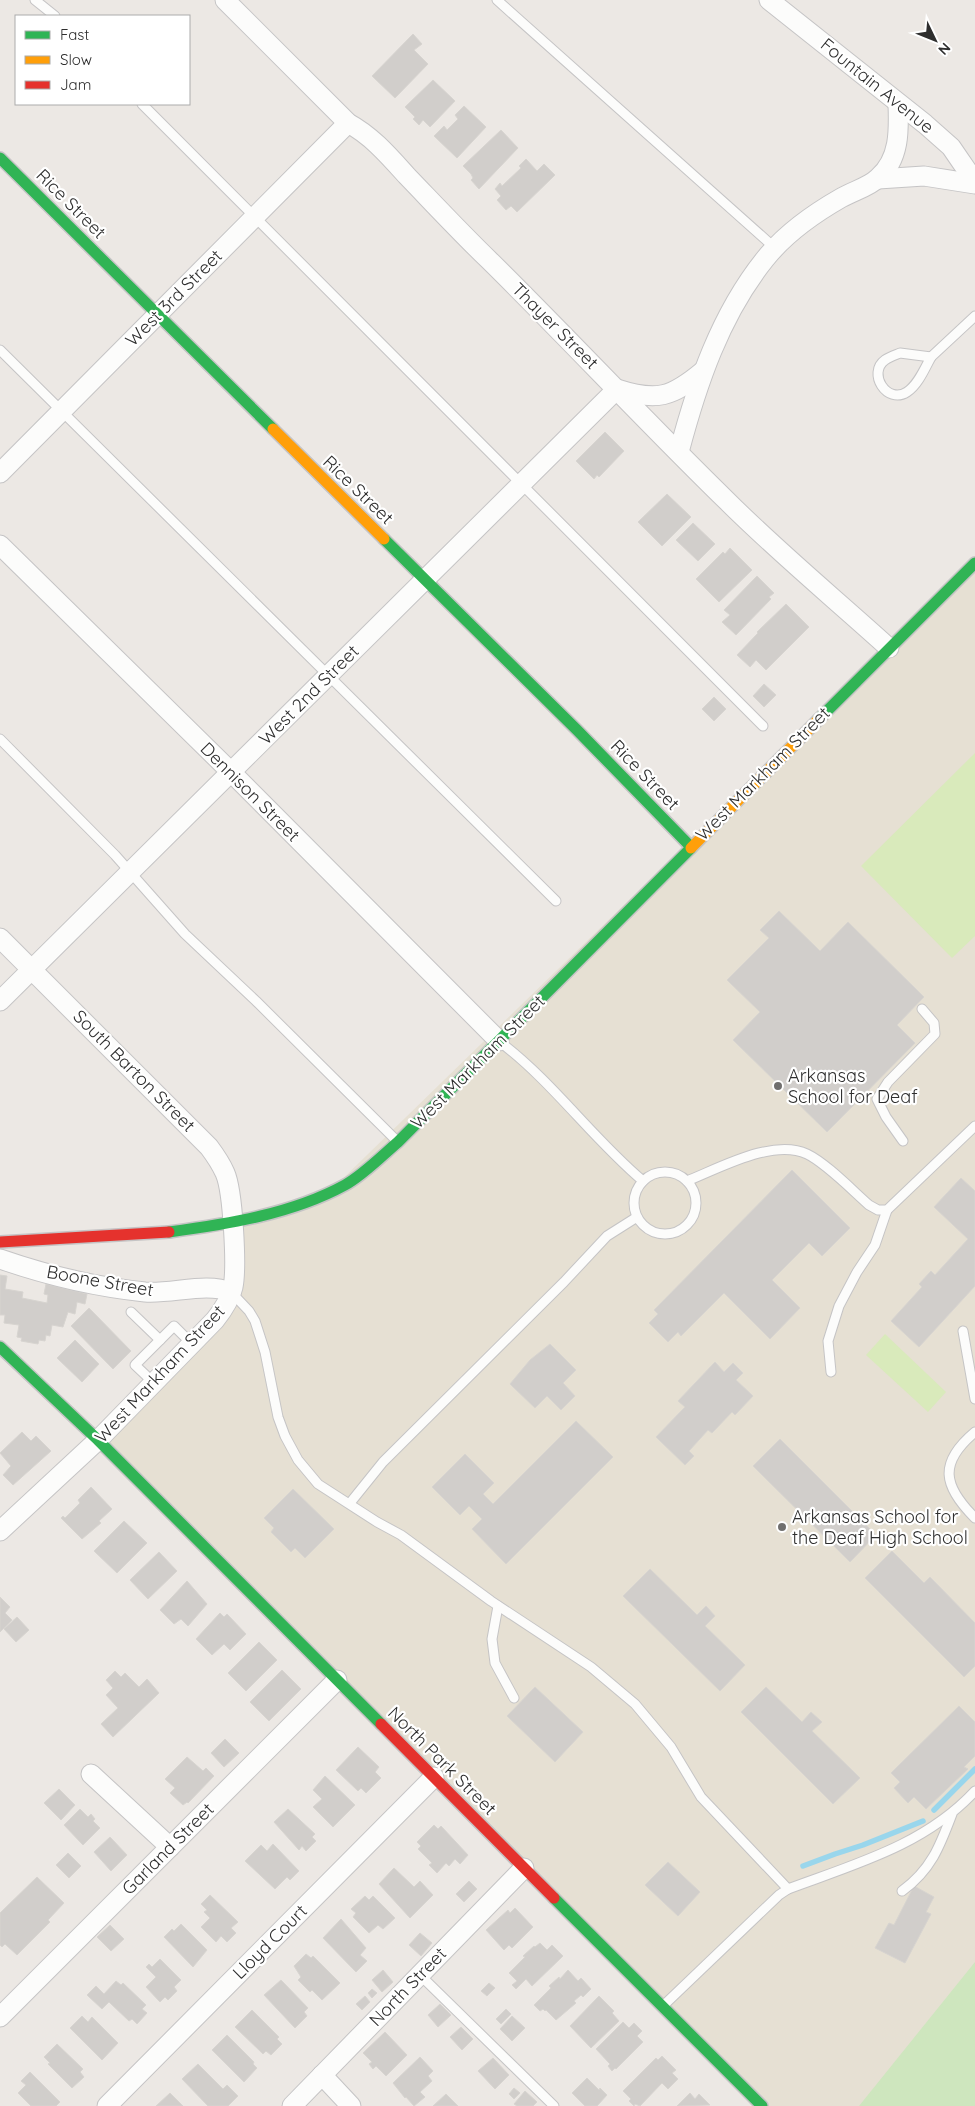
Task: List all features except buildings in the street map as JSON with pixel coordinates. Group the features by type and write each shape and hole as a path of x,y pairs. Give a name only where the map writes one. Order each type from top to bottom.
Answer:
{"street":[{"name":"Thayer Street","path":"226,0 348,123 372,139 652,427 726,500 889,648"},
{"name":"Fountain Avenue","path":"768,0 951,147 975,183"},
{"path":"679,452 703,371 722,328 746,284 775,248 795,229 824,208 878,179 887,168 897,145 899,126 898,104"},
{"name":"West 3rd Street","path":"0,472 348,123"},
{"name":"Rice Street","path":"0,158 691,846"},
{"path":"878,179 924,176 975,183"},
{"path":"617,389 640,395 666,395 683,388 703,371"},
{"name":"West 2nd Street","path":"0,1001 617,389"},
{"name":"Dennison Street","path":"0,545 231,772 498,1041"},
{"name":"West Markham Street","path":"0,1531 98,1440 222,1312 231,1292 234,1270 232,1223 290,1208 346,1185 398,1142 975,563"},
{"name":"South Barton Street","path":"0,938 209,1147 226,1173 230,1189 232,1223"},
{"name":"Boone Street","path":"0,1242 158,1233 232,1223"},
{"name":"Boone Street","path":"0,1259 52,1274 146,1292 176,1292 220,1288 231,1292"},
{"name":"North Park Street","path":"0,1348 98,1440 762,2106"},
{"name":"Garland Street","path":"3,2008 337,1680"},
{"path":"91,1774 170,1846"},
{"name":"Lloyd Court","path":"107,2106 434,1777"},
{"name":"North Street","path":"292,2106 524,1868"},
{"path":"322,2076 351,2106"}],"lane":[{"path":"35,0 54,15"},
{"path":"497,0 775,248"},
{"path":"143,105 763,726"},
{"path":"931,357 900,353 886,359 879,368 878,380 882,387 893,395 908,392 931,357 975,316"},
{"path":"0,350 556,901"},
{"path":"0,740 79,817 185,934 256,1001 398,1142"},
{"path":"903,1141 886,1117 877,1099 888,1082 936,1034 934,1023 922,1009"},
{"path":"498,1041 529,1066 619,1161 643,1181"},
{"path":"831,1372 828,1340 839,1306 857,1272 875,1245 887,1210 975,1126"},
{"path":"687,1181 763,1152 782,1149 800,1151 809,1154 824,1165 869,1205 878,1210 887,1210"},
{"path":"660,1172 669,1172 687,1181 696,1198 696,1208 692,1217 680,1231 662,1234 654,1232 646,1228 637,1217 634,1208 634,1198 643,1181 660,1172"},
{"path":"350,1504 384,1462 607,1236 637,1217"},
{"path":"231,1292 249,1311 255,1321 265,1352 278,1417 285,1436 298,1460 318,1484 401,1535 498,1606 591,1667 635,1704 671,1747 701,1797 788,1889"},
{"path":"131,1312 160,1340"},
{"path":"153,1382 135,1365 174,1326 192,1344"},
{"path":"963,1331 975,1399"},
{"path":"974,1516 955,1496 951,1488 949,1476 953,1457 975,1432"},
{"path":"498,1606 492,1639 495,1663 514,1698"},
{"path":"662,2006 764,1908 788,1889 897,1848 925,1834 975,1791"},
{"path":"902,1891 912,1884 937,1853 953,1811"},
{"path":"420,1975 554,2106"}],"shaded area":[{"path":"975,563 975,2106 762,2106 98,1440 231,1292 232,1223 328,1193"}],"green space":[{"path":"975,753 975,936 952,958 861,866"},
{"path":"885,1334 946,1392 928,1412 866,1355"},
{"path":"975,1962 975,2106 859,2106"}],"waterway":[{"path":"934,1810 975,1769"},
{"path":"803,1866 923,1821"}],"traffic: fast":[{"path":"0,158 273,429"},
{"path":"384,539 577,730 691,847"},
{"path":"818,720 975,563"},
{"path":"169,1232 237,1221 282,1211 325,1195 358,1176 398,1142 691,848"},
{"path":"0,1347 98,1440 381,1724"},
{"path":"554,1898 762,2106"}],"traffic: slow":[{"path":"273,429 384,539"},
{"path":"691,848 818,720"}],"traffic: jam":[{"path":"0,1242 169,1232"},
{"path":"381,1724 554,1898"}],"place":[{"name":"Arkansas School for Deaf","path":"778,1086"},
{"name":"Arkansas School for the Deaf High School","path":"782,1527"}]}
